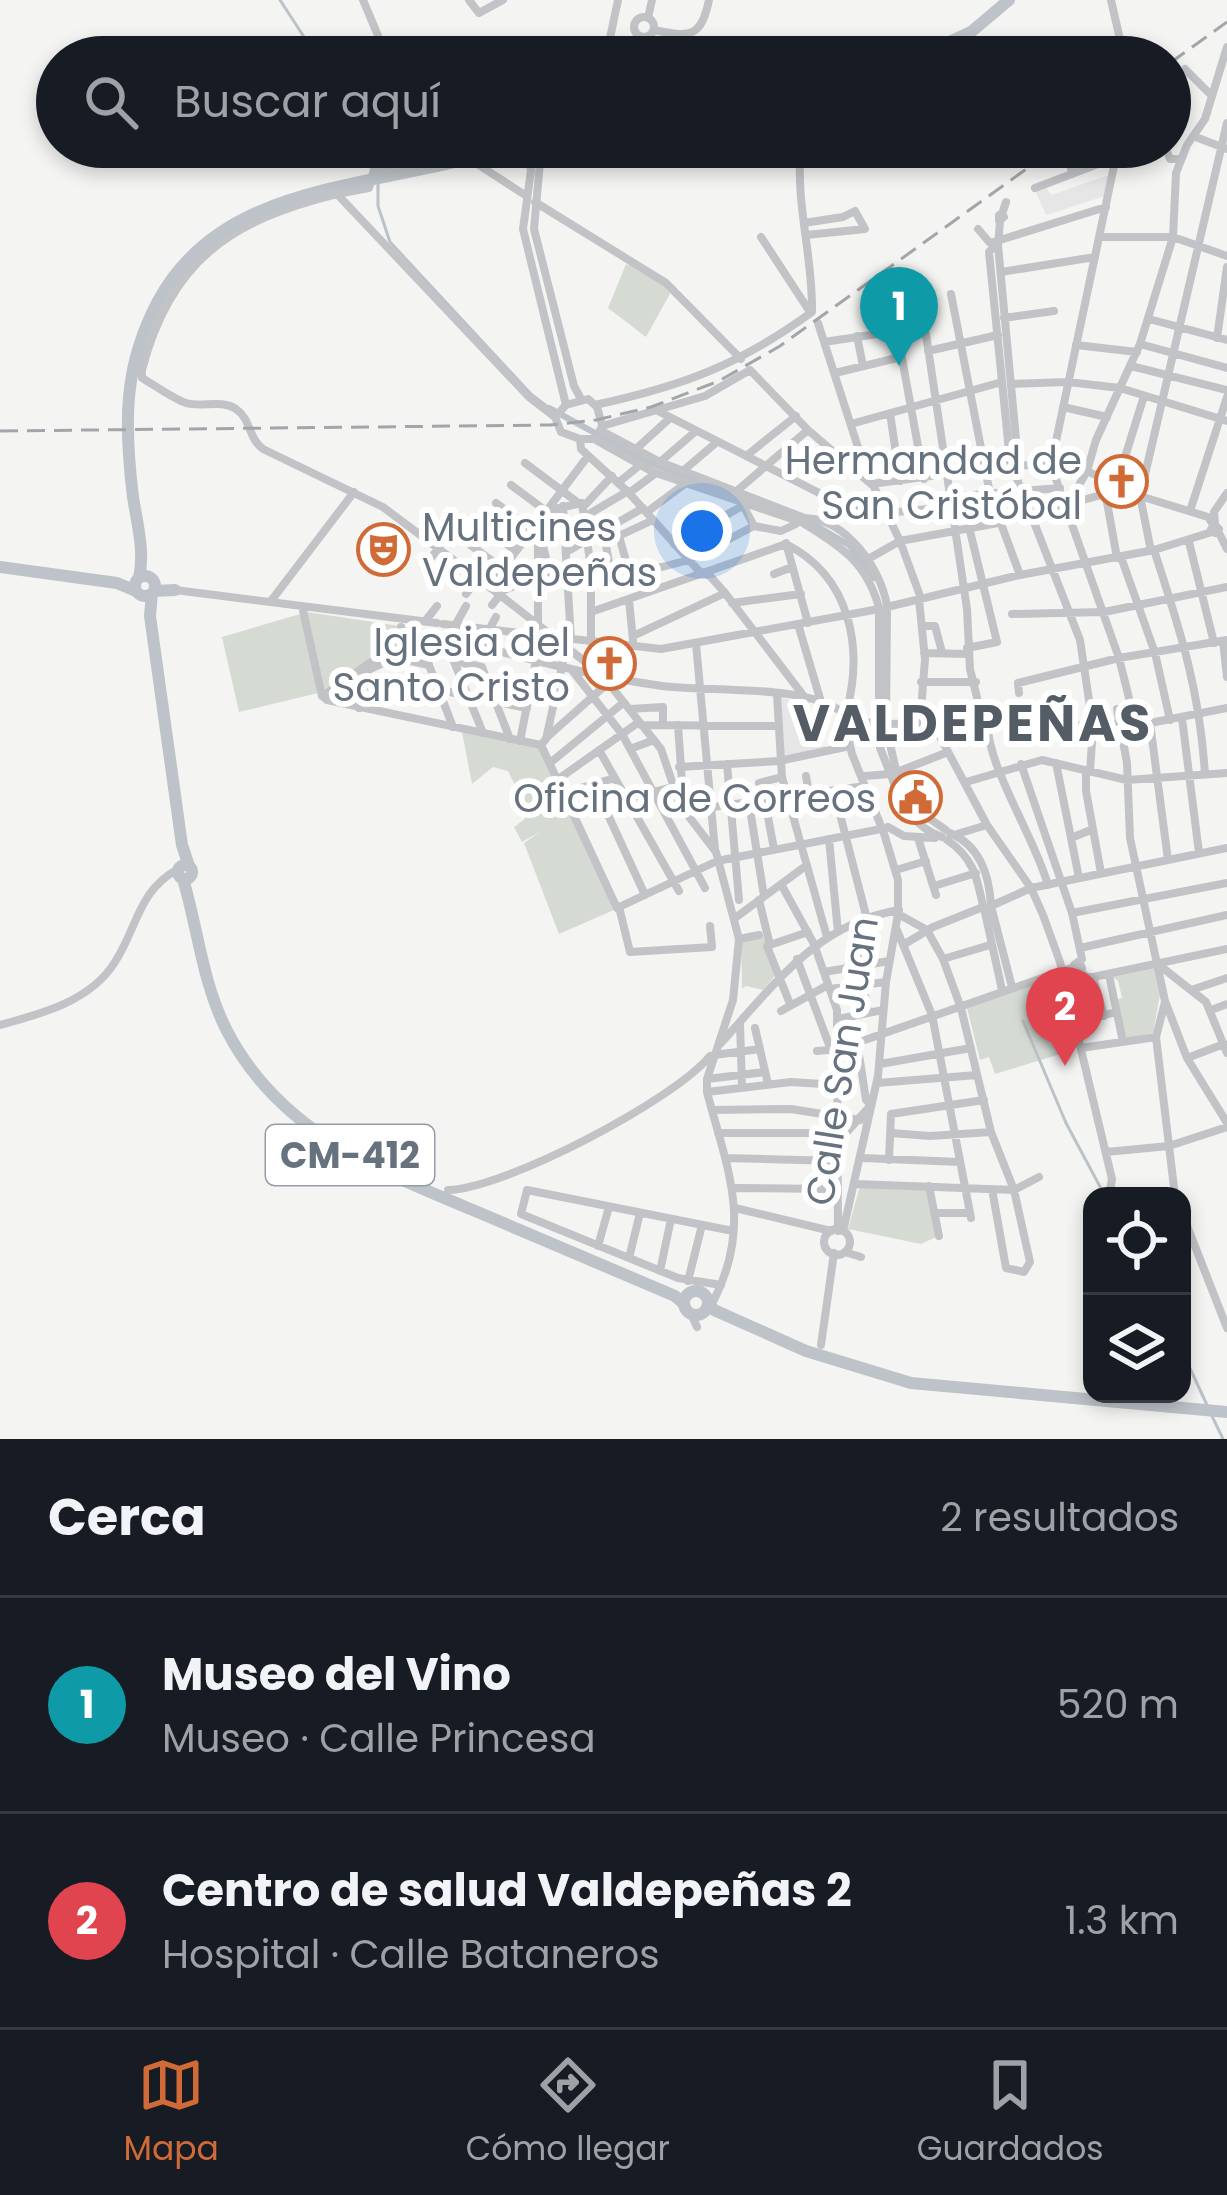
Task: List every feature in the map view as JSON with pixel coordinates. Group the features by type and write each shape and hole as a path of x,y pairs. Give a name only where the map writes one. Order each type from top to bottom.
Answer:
{"main road":[{"path":"962,36 1009,0"},
{"name":"CM-412","path":"400,168 283,201 238,221 196,250 171,278 148,320 132,373 128,441 182,845 181,873 205,976 225,1028 255,1076 294,1117 358,1160 612,1269 702,1299 737,1322 806,1351 910,1383 1227,1412"},
{"path":"0,567 175,590"}],"street":[{"path":"363,0 378,36"},
{"path":"469,0 478,13 503,0"},
{"path":"610,36 618,0"},
{"path":"635,26 646,18 650,0"},
{"path":"646,18 654,29 692,33 704,22 709,0"},
{"path":"1111,0 1119,36"},
{"path":"613,21 635,26 641,36"},
{"path":"644,36 654,29"},
{"path":"1191,140 1205,119 1227,47"},
{"path":"1191,75 1212,96"},
{"path":"1205,775 1201,714 1187,647 1153,550 1141,496 1227,125"},
{"path":"1193,136 1224,148"},
{"path":"389,168 377,173 369,188 267,215 209,250 180,278 150,337 142,378 188,404 226,404 247,420 251,439 263,449 382,507 609,679 654,740 684,811 716,856 736,899"},
{"path":"483,168 525,195"},
{"path":"531,168 522,218 524,240 561,383 558,418"},
{"path":"535,168 541,181 535,202 536,240 573,381 581,399 597,408"},
{"path":"802,168 813,276 811,313"},
{"path":"1071,168 1072,174"},
{"path":"1035,188 1088,168"},
{"path":"1108,168 1112,180"},
{"path":"1114,168 1052,465 1120,658 1134,723 1155,778 1168,860"},
{"path":"1067,501 1087,471 1148,319 1173,237 1178,168"},
{"path":"338,194 529,397 580,439"},
{"path":"535,202 666,283 741,359"},
{"path":"1006,202 1000,240 1006,383"},
{"path":"978,229 991,243 1106,207"},
{"path":"804,223 855,211 866,229 806,236"},
{"path":"761,237 811,313"},
{"path":"1100,237 1173,237 1227,256"},
{"path":"1000,240 989,251 1018,460 1013,465"},
{"path":"1001,272 1095,257"},
{"path":"1148,319 1222,339 1227,267"},
{"path":"951,294 990,494 1019,575"},
{"path":"798,322 800,297"},
{"path":"921,301 964,588 968,651 998,770 1038,850 1048,885"},
{"path":"1004,318 1054,311"},
{"path":"597,408 741,359 811,313"},
{"path":"818,323 851,424 860,469"},
{"path":"824,341 924,326"},
{"path":"897,332 924,479"},
{"path":"928,351 998,334"},
{"path":"857,337 863,366"},
{"path":"1076,345 1138,348 1227,368"},
{"path":"835,373 902,357"},
{"path":"1131,366 1227,394 1224,420 1190,512"},
{"path":"580,439 705,396 750,370 808,430 860,469 871,484 901,541 920,597 925,720 1031,888 1062,970 1111,1187"},
{"path":"561,383 573,381"},
{"path":"851,424 1006,383 1068,382 1123,389 1224,420"},
{"path":"1117,487 1144,396"},
{"path":"558,418 581,399"},
{"path":"1063,407 1107,417"},
{"path":"597,408 598,432 612,450 656,473 746,504 802,520 814,518 835,529 868,559 881,582 883,608 880,748 914,805 964,853 976,873 1007,989"},
{"path":"658,411 833,500 885,513 990,494 1060,488"},
{"path":"890,413 900,481"},
{"path":"746,456 796,416"},
{"path":"635,450 670,418"},
{"path":"738,490 808,430"},
{"path":"660,462 696,431"},
{"path":"598,432 802,520 856,560 883,608"},
{"path":"580,439 579,447 724,592 807,700"},
{"path":"682,471 717,442"},
{"path":"597,462 612,450"},
{"path":"492,605 503,569 587,455"},
{"path":"582,509 626,457"},
{"path":"525,463 582,509 591,569 591,643"},
{"path":"613,476 640,465"},
{"path":"1013,465 1070,614 1085,667 1093,727 1085,791 1101,873"},
{"path":"871,484 1013,465 1087,471 1117,487 1208,517 1227,550"},
{"path":"546,511 563,506 582,509 629,492 656,473"},
{"path":"1103,480 1119,557 1155,652 1170,721"},
{"path":"604,536 647,513 686,483"},
{"path":"511,484 546,511"},
{"path":"270,602 354,492"},
{"path":"1215,528 1214,512 1227,493"},
{"path":"868,559 901,541 998,523 1105,494"},
{"path":"495,592 549,572 662,567 689,560 754,526 781,531 833,500"},
{"path":"496,503 535,526 549,572"},
{"path":"746,504 754,526"},
{"path":"674,544 746,504"},
{"path":"563,506 568,644 566,667 543,742 550,764 618,907 629,952 712,947 710,926"},
{"path":"568,551 587,540 638,533 647,513"},
{"path":"568,644 662,650 696,644 1189,542 1226,519"},
{"path":"480,523 516,551"},
{"path":"535,526 538,624"},
{"path":"924,653 968,651 997,642 969,527"},
{"path":"781,531 801,594 821,703"},
{"path":"604,536 610,568"},
{"path":"619,536 628,568"},
{"path":"465,541 503,569"},
{"path":"1189,542 1201,592 1222,641 1227,677"},
{"path":"591,613 786,544"},
{"path":"786,544 822,568 848,615 854,659 845,716 850,746 864,778"},
{"path":"424,567 438,549"},
{"path":"453,577 461,566"},
{"path":"774,574 792,567"},
{"path":"466,594 478,579"},
{"path":"1012,614 1104,612 1227,587"},
{"path":"175,590 436,629 609,679 777,695 821,703 845,716 882,724 956,713 985,720"},
{"path":"633,636 724,592"},
{"path":"732,603 801,594"},
{"path":"629,600 634,648"},
{"path":"302,606 325,698"},
{"path":"437,606 436,629 483,733"},
{"path":"456,626 466,606"},
{"path":"489,630 496,617"},
{"path":"325,698 371,662 420,644 436,629 456,626 555,637"},
{"path":"922,626 935,626 942,652"},
{"path":"398,653 401,627"},
{"path":"503,652 506,632"},
{"path":"1018,688 1120,658 1222,641"},
{"path":"420,644 453,727"},
{"path":"696,644 716,856"},
{"path":"325,698 543,742 609,679 616,646"},
{"path":"325,698 398,653"},
{"path":"398,653 429,665"},
{"path":"515,740 536,660"},
{"path":"454,661 482,667 515,740"},
{"path":"566,667 622,734 705,888"},
{"path":"359,708 368,670"},
{"path":"921,682 976,682"},
{"path":"439,690 527,708"},
{"path":"777,695 782,777 826,937"},
{"path":"550,764 626,706 662,706 663,725"},
{"path":"1054,726 1170,721 1227,708"},
{"path":"1117,709 1134,723"},
{"path":"1181,718 1199,853"},
{"path":"1134,723 1126,810 1151,932 1163,964 1165,1001 1156,1037 1174,1187"},
{"path":"557,780 640,724 778,727"},
{"path":"678,725 684,811"},
{"path":"847,732 864,778"},
{"path":"630,748 654,740"},
{"path":"669,768 779,761 850,746"},
{"path":"599,750 677,887"},
{"path":"684,811 834,791 948,752"},
{"path":"966,782 1042,760 1127,779 1227,773"},
{"path":"1056,763 1078,878"},
{"path":"702,1299 733,1231 735,1208 735,1188 707,1092 714,1052 737,982 739,939 734,919 735,857 727,764"},
{"path":"1021,764 1072,913 1080,948 1078,966 1086,977 1227,949"},
{"path":"894,773 910,816 924,836 935,891 976,873"},
{"path":"806,776 808,794"},
{"path":"759,783 782,777"},
{"path":"563,793 615,778"},
{"name":"Calle San Juan","path":"838,1231 856,1184 877,1083 898,912 896,870 864,778"},
{"path":"572,812 674,787"},
{"path":"834,791 867,919"},
{"path":"914,805 937,795"},
{"path":"765,801 774,849"},
{"path":"749,803 768,946 790,1004"},
{"path":"603,805 651,896"},
{"path":"618,907 677,887 716,856 735,857 884,827 924,836 987,825"},
{"path":"1071,838 1094,829"},
{"path":"947,835 981,859 991,945 1003,974 1024,983"},
{"path":"829,839 838,932"},
{"path":"824,972 890,956 927,930 1031,888 1227,848"},
{"path":"896,870 926,861"},
{"path":"734,919 806,866"},
{"path":"0,1025 58,1007 103,976 122,950 148,894 158,881 181,873"},
{"path":"1072,913 1227,883"},
{"path":"781,884 814,944 838,1014 838,1231"},
{"path":"448,1190 494,1182 623,1118 690,1075 814,944 867,919 898,912 927,930 960,1004 991,1132 1014,1190 1030,1262 1024,1272 1006,1268 992,1189"},
{"path":"1080,948 1227,915"},
{"path":"852,926 868,1012"},
{"path":"896,929 932,1015 971,1216 934,1213"},
{"path":"768,946 808,932"},
{"path":"739,939 758,935"},
{"path":"943,959 991,945"},
{"path":"797,959 835,1049"},
{"path":"1163,964 1211,1010 1226,1048 1187,1058"},
{"path":"817,1051 835,1049 1078,966"},
{"path":"987,994 1003,974"},
{"path":"1109,975 1123,1042"},
{"path":"1093,977 1103,1016"},
{"path":"1193,989 1227,978"},
{"path":"781,1011 810,992 886,982"},
{"path":"1106,1152 1169,1146 1227,1125 1187,1058 1165,1001"},
{"path":"1211,1010 1227,1004"},
{"path":"819,1017 883,1010"},
{"path":"1074,1023 1116,1012"},
{"path":"740,1023 742,1088"},
{"path":"755,1028 768,1084"},
{"path":"1081,1048 1156,1037"},
{"path":"718,1133 846,1133 871,1105 866,1100 857,1041"},
{"path":"714,1052 760,1048"},
{"path":"880,1064 971,1048"},
{"path":"707,1079 765,1072"},
{"path":"877,1083 977,1075"},
{"path":"707,1092 768,1084 838,1085"},
{"path":"889,1160 891,1114 983,1100"},
{"path":"712,1110 791,1109 860,1120"},
{"path":"891,1133 991,1132"},
{"path":"726,1158 838,1164 960,1162"},
{"path":"856,1184 1014,1190 1039,1177"},
{"path":"929,1186 939,1236"},
{"path":"735,1188 837,1189"},
{"path":"702,1299 660,1271 521,1214 527,1190 733,1231"},
{"path":"598,1246 609,1207"},
{"path":"735,1208 838,1231 852,1240 840,1253 821,1345"},
{"path":"629,1258 640,1213"},
{"path":"660,1271 671,1219"},
{"path":"702,1225 702,1299"},
{"path":"838,1231 823,1241 827,1250 861,1257"},
{"path":"1191,1237 1227,1328"}],"shaded area":[{"path":"1109,175 1105,196 1046,215 1035,190 1045,186 1051,195"},
{"path":"626,264 652,274 671,292 646,337 608,308"},
{"path":"307,612 429,632 318,693 239,712 222,637"},
{"path":"779,698 805,702 816,747 827,750 781,758"},
{"path":"462,732 539,747 614,910 559,934 524,843 540,832 522,842 514,827 525,819 516,808 508,771 493,767 472,784"},
{"path":"765,935 778,972 763,990 742,989 741,940"},
{"path":"1155,968 1160,995 1153,1033 1124,1039 1116,1000 1122,998 1113,977"},
{"path":"1044,980 1064,1053 995,1074 989,1057 980,1060 967,1008"},
{"path":"860,1186 928,1189 936,1237 921,1244 848,1229"}],"waterway":[{"path":"280,0 303,36"},
{"path":"378,182 378,206 390,242 549,408"},
{"path":"549,408 652,464 730,493"},
{"path":"810,522 849,545 874,578"},
{"path":"1023,1021 1066,1123 1100,1187"},
{"path":"1191,1370 1207,1405"},
{"path":"1211,1414 1223,1439"}],"railway":[{"path":"1191,48 1227,22"},
{"path":"0,431 550,425 651,407 719,381 780,346 1028,168"}],"place":[{"name":"Museo del Vino","path":"899,366"},
{"name":"Hermandad de San Cristóbal","path":"1121,482"},
{"name":"Multicines Valdepeñas","path":"383,549"},
{"name":"Iglesia del Santo Cristo","path":"609,664"},
{"name":"Oficina de Correos","path":"915,798"},
{"name":"Centro de salud Valdepeñas 2","path":"1065,1066"}],"district":[{"name":"VALDEPEÑAS","path":"973,723"}]}
